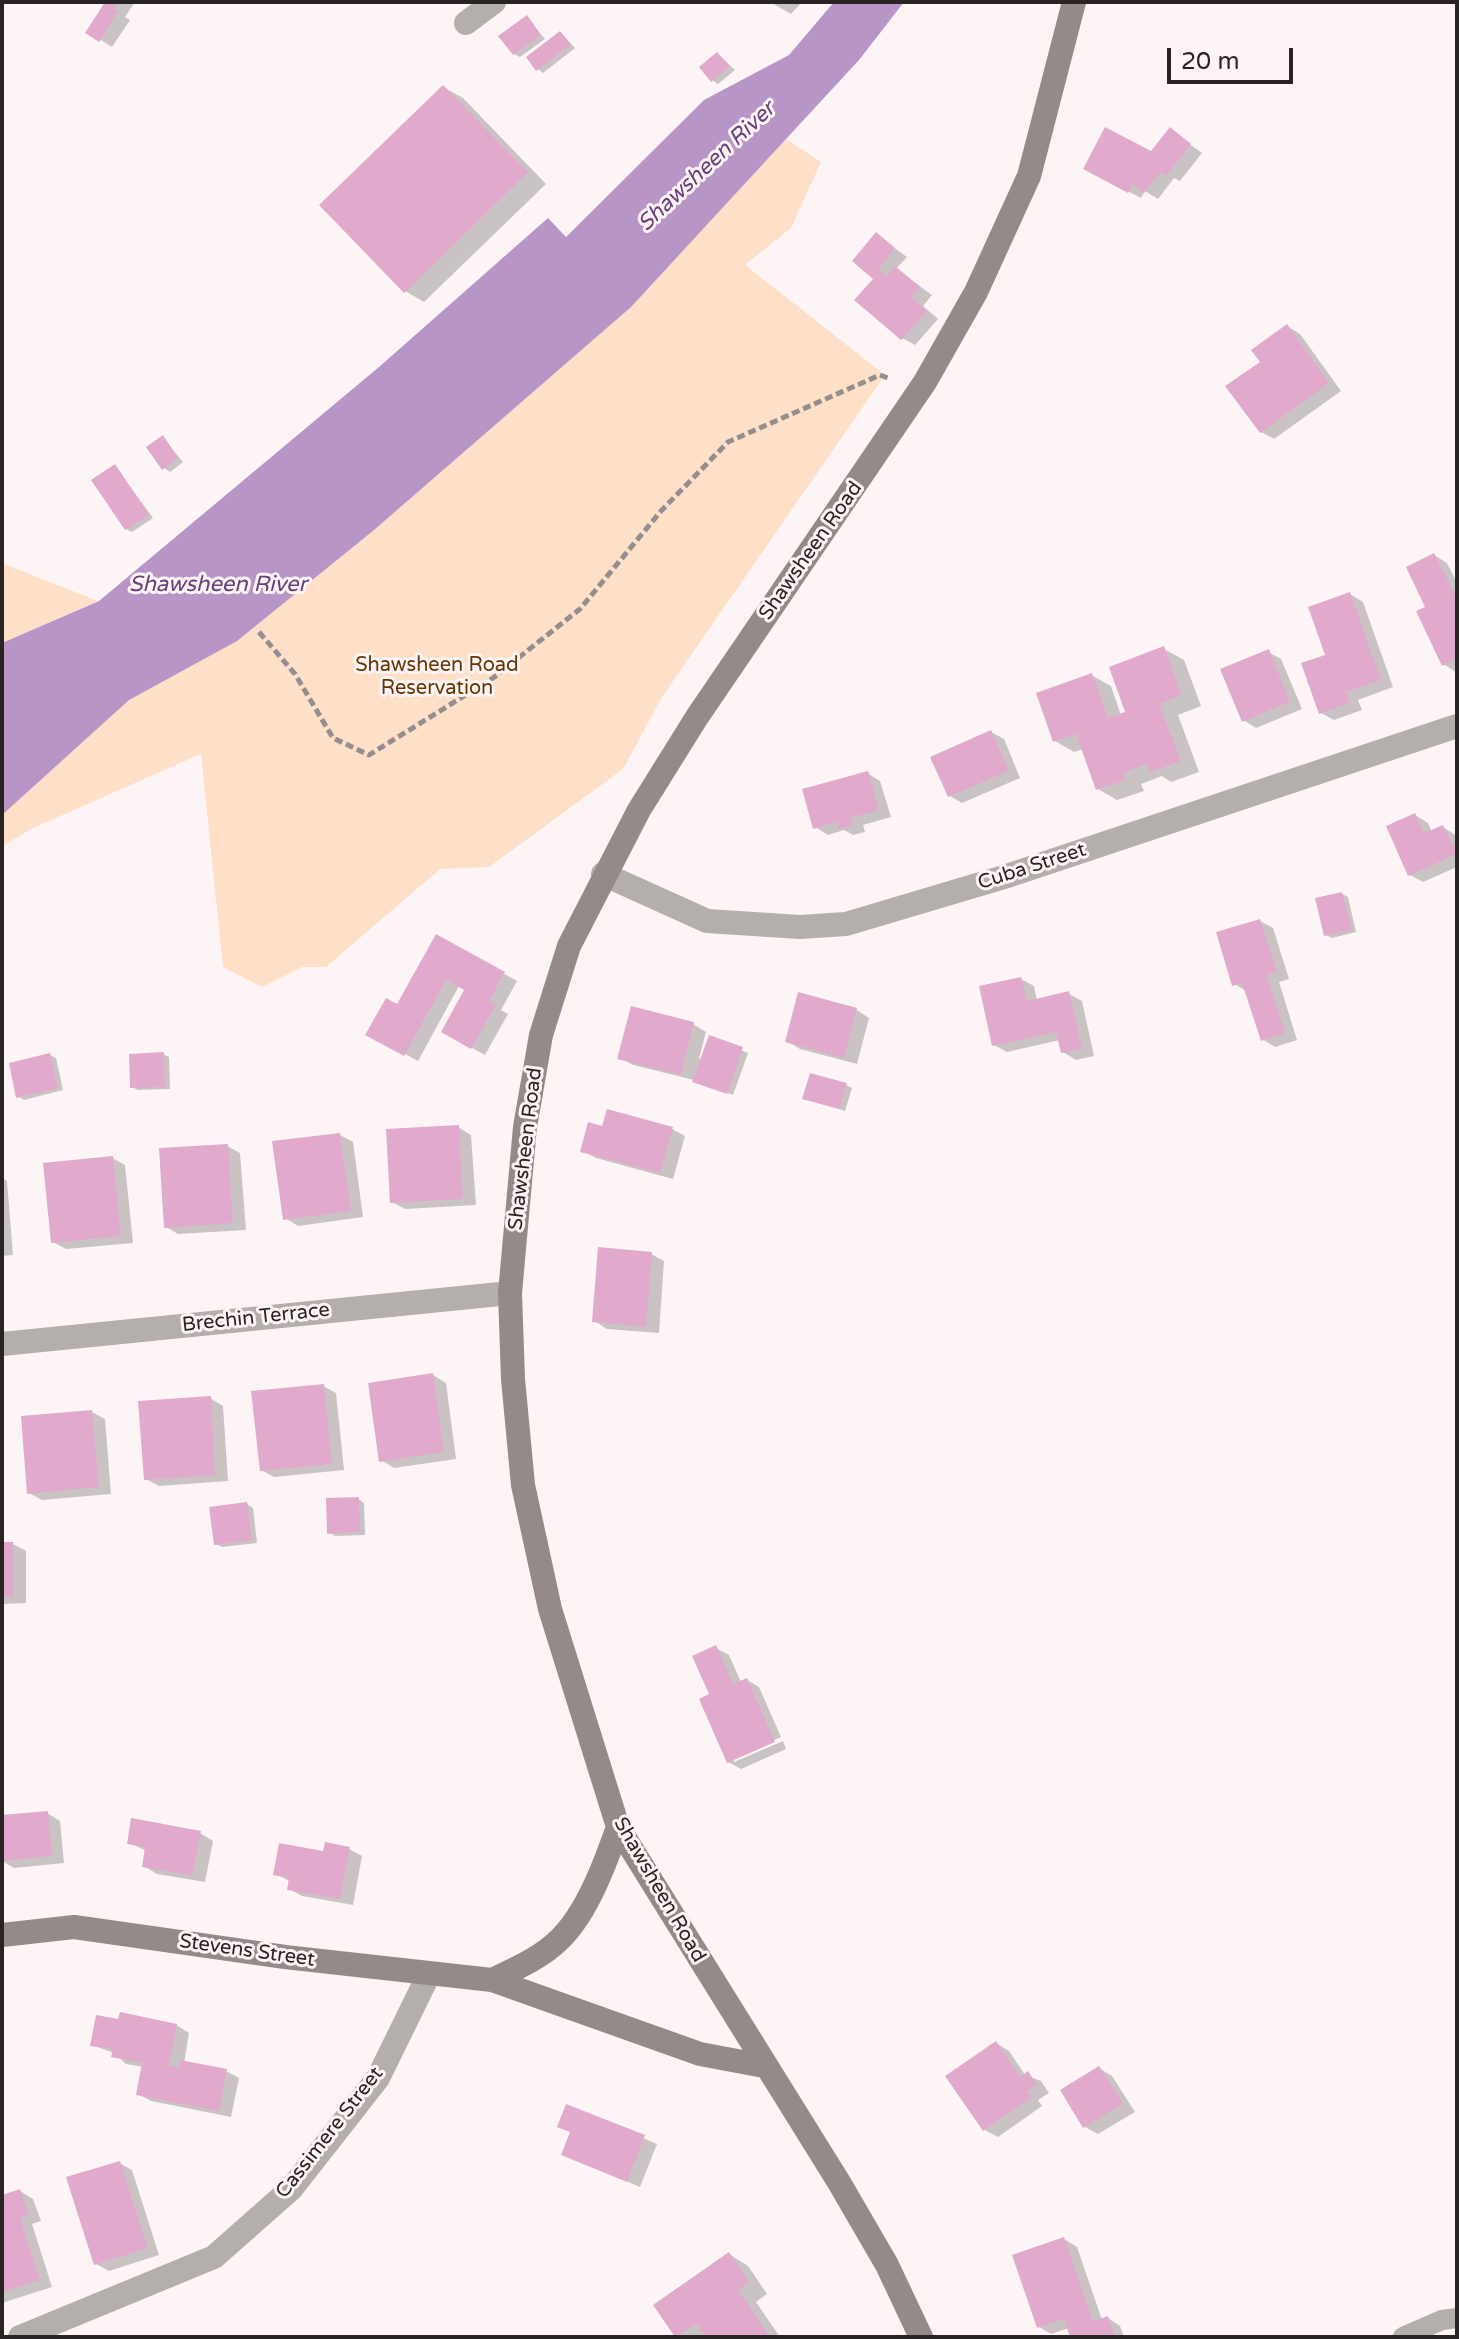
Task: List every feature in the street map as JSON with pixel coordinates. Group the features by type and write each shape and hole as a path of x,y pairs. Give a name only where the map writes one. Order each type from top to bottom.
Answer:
{"main road":[{"name":"Shawsheen Road","path":"921,2337 887,2265 840,2184 618,1827 550,1609 523,1485 513,1379 510,1293 525,1127 541,1035 569,946 603,874 697,717 916,396 976,292 1029,176 1074,2"},
{"path":"492,1980 523,1965 562,1938 604,1868 618,1827"},
{"name":"Stevens Street","path":"2,1935 74,1927 492,1980 700,2054 764,2066"}],"street":[{"path":"466,23 494,2"},
{"name":"Cuba Street","path":"603,874 707,921 800,927 846,924 1004,877 1457,726"},
{"name":"Brechin Terrace","path":"2,1344 510,1293"},
{"name":"Cassimere Street","path":"20,2337 214,2257 269,2209 291,2189 378,2078 429,1974"}],"lane":[{"path":"1403,2337 1442,2320 1457,2318"}],"path":[{"path":"259,632 295,674 333,738 369,755 493,678 580,609 661,511 728,442 880,375 916,396"}],"green space":[{"name":"Shawsheen Road Reservation","path":"786,139 821,162 791,228 745,265 885,375 662,697 623,769 489,867 440,869 326,967 302,967 262,987 223,967 201,754 33,828 2,846 2,762 702,230"},
{"path":"2,563 98,601 2,643"}],"water":[{"name":"Shawsheen River","path":"834,2 904,2 859,60 631,307 374,530 237,641 129,700 2,815 2,643 99,601 379,367 548,218 566,237 704,100 789,55"}],"building":[{"path":"105,2 117,2 113,8 118,11 99,42 85,33"},
{"path":"527,15 541,35 513,55 498,36"},
{"path":"560,31 571,44 536,71 526,57"},
{"path":"717,52 730,66 711,82 699,67"},
{"path":"443,85 528,172 404,293 319,205"},
{"path":"1105,127 1151,151 1170,127 1191,144 1166,176 1161,172 1144,193 1133,184 1128,193 1083,169"},
{"path":"876,232 895,248 878,269 886,276 895,266 920,287 911,297 927,311 901,340 854,300 873,279 852,261"},
{"path":"1287,324 1329,383 1260,433 1225,386 1260,362 1251,350"},
{"path":"163,435 178,458 162,470 146,447"},
{"path":"115,464 149,515 125,530 91,480"},
{"path":"1434,553 1457,598 1457,658 1442,666 1416,611 1425,607 1406,567"},
{"path":"1350,592 1381,680 1346,692 1350,703 1319,714 1301,663 1325,655 1308,607"},
{"path":"1164,646 1182,695 1159,704 1181,761 1150,772 1147,764 1123,773 1126,780 1096,790 1076,734 1053,742 1036,693 1092,673 1108,718 1125,712 1109,667"},
{"path":"1269,649 1290,702 1242,722 1220,669"},
{"path":"991,730 1009,771 948,797 930,757"},
{"path":"868,771 879,810 851,818 853,825 838,829 837,822 813,829 802,789"},
{"path":"1415,813 1424,833 1443,825 1457,854 1408,876 1386,826"},
{"path":"1342,892 1352,930 1324,936 1315,898"},
{"path":"1260,919 1277,972 1267,975 1285,1033 1261,1041 1242,983 1232,986 1216,932"},
{"path":"436,934 505,972 489,1001 496,1005 471,1049 441,1032 464,990 446,980 404,1056 365,1035 386,998 397,1004"},
{"path":"1021,977 1027,1001 1069,991 1082,1049 1061,1053 1056,1032 992,1046 979,986"},
{"path":"798,992 857,1008 844,1058 785,1042"},
{"path":"631,1006 694,1022 681,1075 617,1059"},
{"path":"709,1035 743,1047 727,1094 692,1082"},
{"path":"164,1052 165,1087 130,1088 129,1054"},
{"path":"50,1053 58,1088 16,1098 9,1063"},
{"path":"810,1073 847,1083 839,1109 802,1099"},
{"path":"607,1109 673,1127 660,1173 580,1152 588,1122 602,1126"},
{"path":"459,1125 463,1199 390,1203 386,1129"},
{"path":"340,1133 351,1211 283,1220 272,1141"},
{"path":"228,1144 233,1223 164,1228 159,1148"},
{"path":"113,1156 121,1236 51,1243 43,1163"},
{"path":"598,1247 652,1252 646,1327 592,1322"},
{"path":"433,1373 444,1452 379,1462 368,1383"},
{"path":"324,1384 332,1464 260,1471 251,1391"},
{"path":"211,1396 215,1475 144,1480 138,1401"},
{"path":"92,1410 99,1487 27,1494 21,1416"},
{"path":"359,1497 360,1532 327,1534 326,1498"},
{"path":"247,1502 252,1540 214,1545 209,1507"},
{"path":"2,1542 13,1542 14,1597 2,1597"},
{"path":"716,1645 733,1684 747,1678 775,1742 727,1763 699,1699 709,1694 692,1656"},
{"path":"48,1811 52,1856 2,1861 2,1815"},
{"path":"131,1818 201,1831 192,1876 142,1867 145,1847 127,1844"},
{"path":"325,1842 350,1847 340,1899 287,1890 289,1878 273,1875 279,1843 323,1851"},
{"path":"120,2012 177,2024 169,2066 179,2067 180,2060 227,2069 219,2111 136,2095 142,2063 111,2057 113,2049 90,2046 96,2015 118,2019"},
{"path":"996,2041 1020,2077 1028,2071 1037,2085 1027,2092 1031,2098 983,2131 945,2076"},
{"path":"1099,2066 1123,2104 1083,2128 1060,2090"},
{"path":"566,2104 645,2135 627,2182 561,2155 570,2132 557,2127"},
{"path":"120,2161 148,2248 94,2265 66,2177"},
{"path":"20,2189 29,2214 20,2217 40,2280 2,2292 2,2195"},
{"path":"1064,2237 1093,2321 1108,2316 1115,2337 1070,2337 1064,2319 1037,2328 1012,2255"},
{"path":"729,2252 749,2282 738,2290 770,2337 706,2337 697,2324 675,2337 653,2305"}]}
